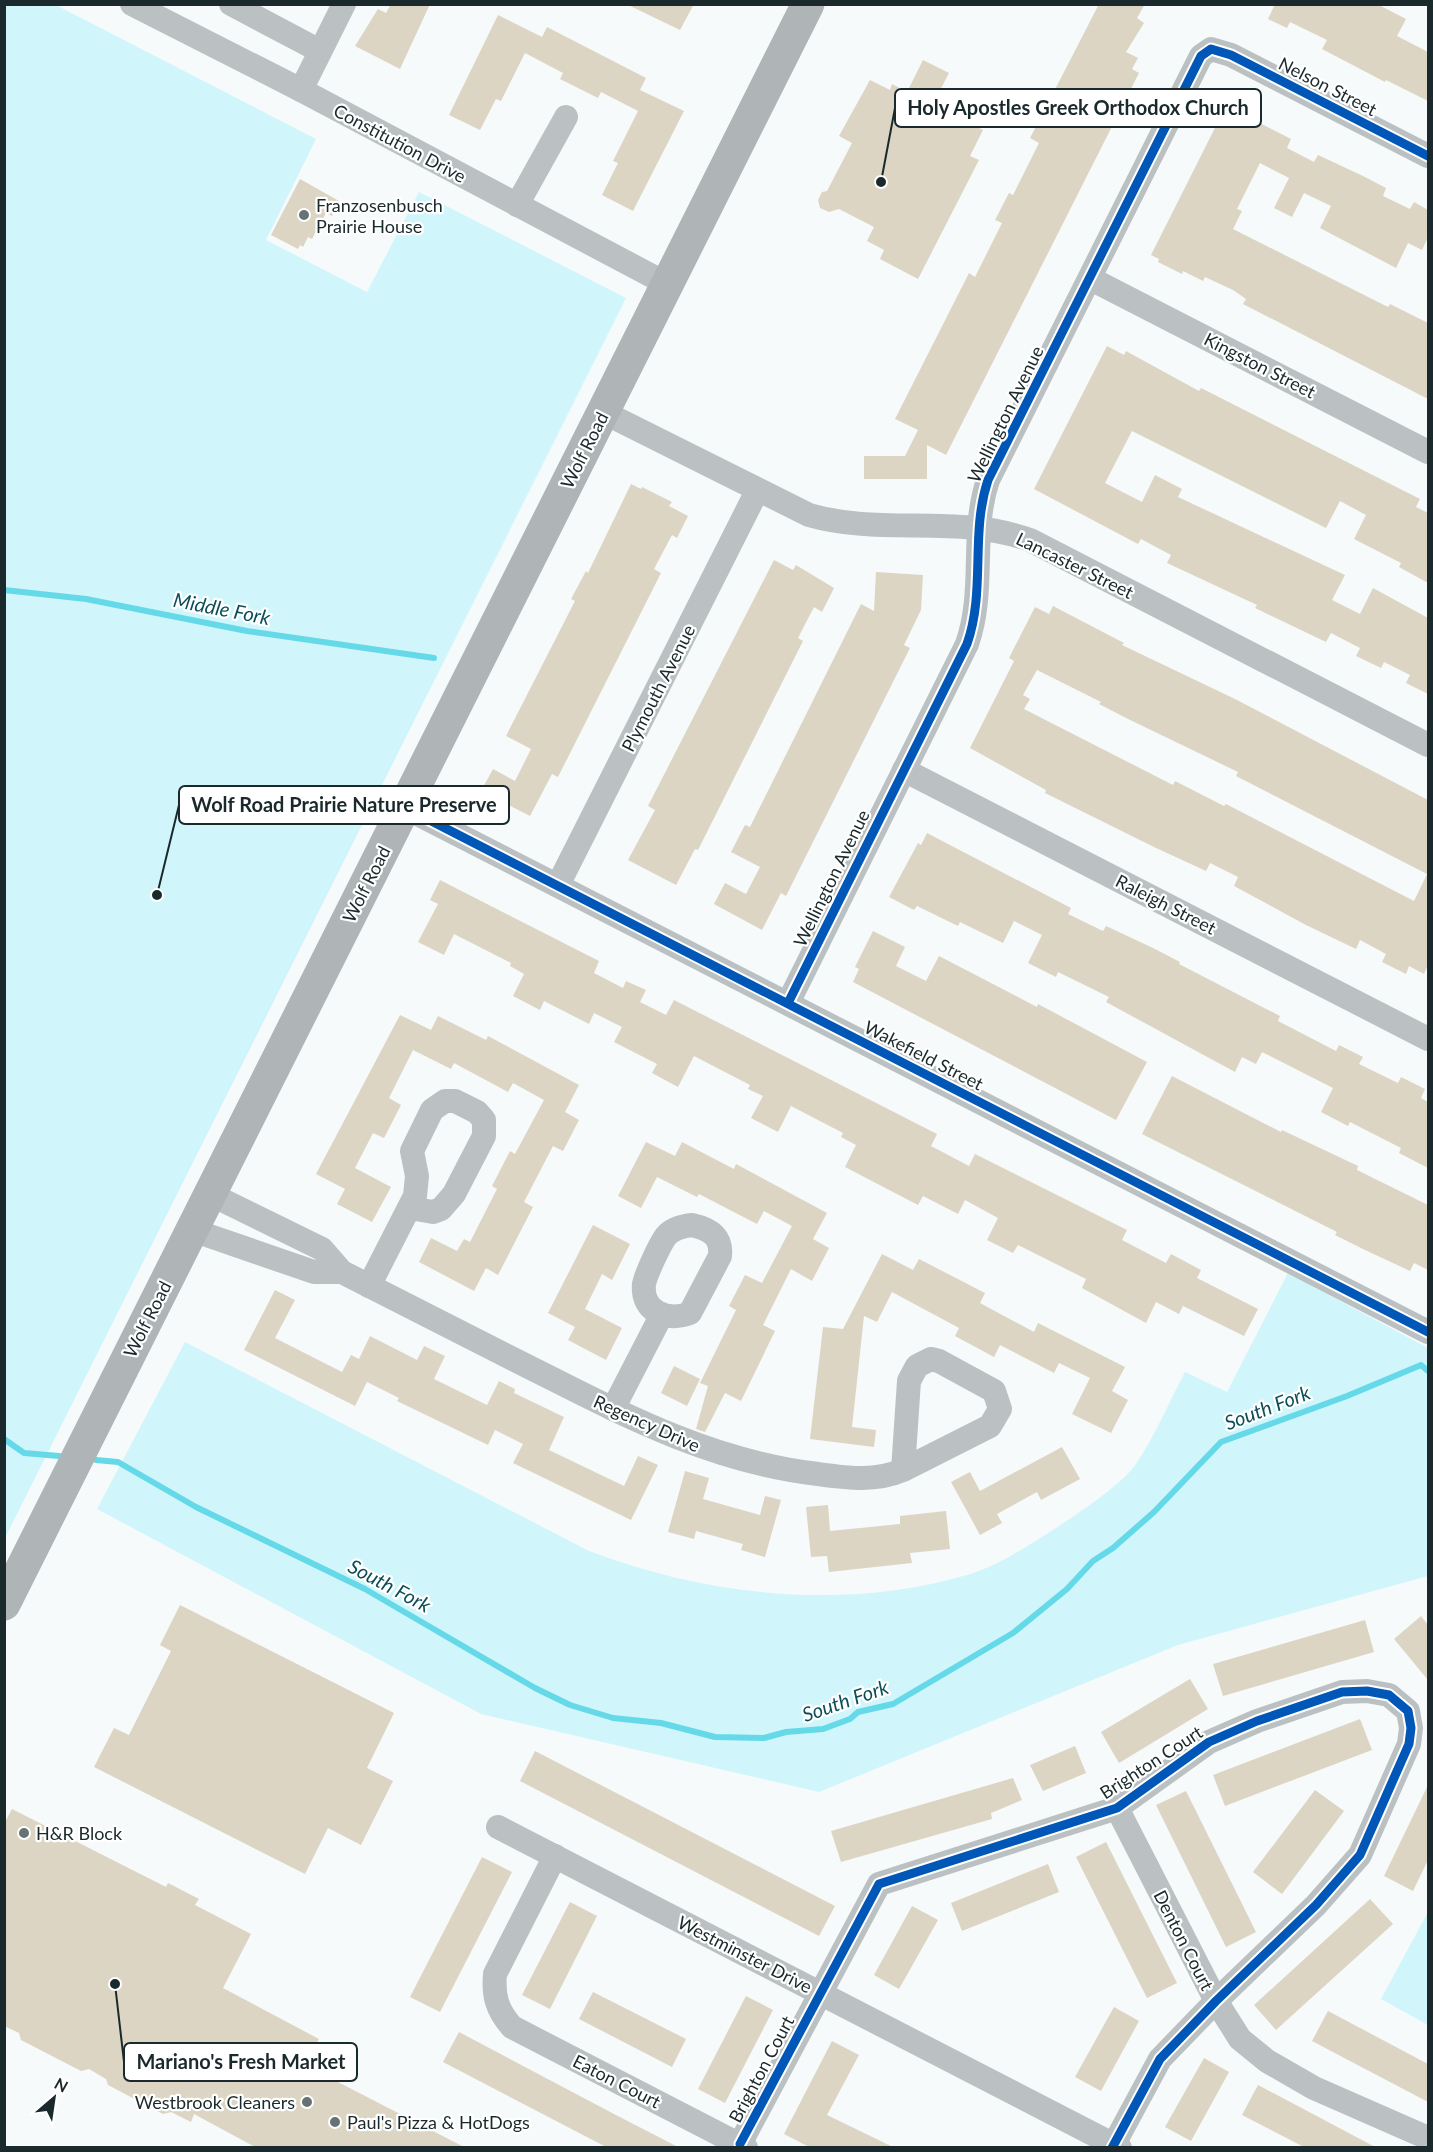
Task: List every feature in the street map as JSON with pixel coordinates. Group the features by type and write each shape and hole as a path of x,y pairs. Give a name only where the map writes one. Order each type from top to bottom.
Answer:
{"main road":[{"name":"Wolf Road","path":"4,1604 808,4"}],"street":[{"name":"Constitution Drive","path":"132,4 301,90 668,284"},
{"path":"231,4 320,51"},
{"path":"301,90 344,4"},
{"name":"Nelson Street","path":"1211,49 1231,55 1428,156"},
{"name":"Wellington Avenue","path":"788,1003 958,663 974,623 978,603 978,527 981,503 988,480 1091,279 1196,65 1201,56 1211,49"},
{"path":"517,205 566,117"},
{"name":"Kingston Street","path":"1091,279 1428,452"},
{"name":"Lancaster Street","path":"603,412 809,515 846,524 978,527 1030,540 1428,745"},
{"name":"Plymouth Avenue","path":"558,885 758,490"},
{"name":"Raleigh Street","path":"904,770 1428,1039"},
{"name":"Wakefield Street","path":"404,807 1428,1332"},
{"name":"Regency Drive","path":"210,1194 322,1249 342,1272 613,1409 688,1443 770,1467 874,1480 903,1470 990,1426 998,1417 1000,1409 998,1399 986,1384 939,1361 931,1359 917,1366 909,1381 903,1470"},
{"path":"369,1286 410,1209"},
{"name":"Regency Drive","path":"192,1230 314,1272 342,1272"},
{"path":"613,1409 661,1316"},
{"name":"Brighton Court","path":"743,2146 819,1993 879,1884 1117,1808 1209,1742 1297,1707 1342,1692 1368,1690 1389,1695 1408,1711 1411,1728 1409,1744 1360,1855 1316,1905 1216,2001 1160,2060 1116,2146"},
{"name":"Denton Court","path":"1117,1808 1216,2001 1240,2039 1267,2061 1314,2088 1428,2138"},
{"name":"Westminster Drive","path":"498,1827 1116,2146"},
{"name":"Eaton Court","path":"555,1857 495,1974 493,1991 496,2005 512,2027 743,2146"}],"shaded area":[{"path":"54,4 316,139 266,240 367,292 419,192 626,298 5,1538 4,5"},
{"path":"1288,1273 1428,1348 1428,1576 1178,1645 819,1792 481,1714 97,1509 185,1342 589,1551 634,1566 681,1579 728,1588 776,1593 824,1595 872,1593 920,1586 967,1575 1004,1559 1062,1524 1112,1488 1130,1472 1143,1453 1185,1372 1227,1392"},
{"path":"1428,1912 1428,2025 1381,1999"}],"building":[{"path":"391,4 430,4 400,69 355,46 378,9 386,13"},
{"path":"626,4 694,4 680,30"},
{"path":"1099,4 1145,4 1137,18 1144,23 1126,52 1138,58 1132,69 1139,73 946,455 927,445 927,479 864,479 864,456 905,456 918,430 895,419 969,273 975,277 1002,223 995,220 1009,193 1013,195 1039,143 1030,138"},
{"path":"1275,4 1377,4 1406,19 1397,36 1428,52 1428,101 1386,80 1385,82 1322,49 1327,40 1290,22 1287,28 1268,19"},
{"path":"498,15 542,37 547,27 646,78 640,90 684,111 633,211 602,195 618,163 613,161 638,111 601,92 598,98 560,79 563,73 525,53 501,101 496,99 480,130 449,115"},
{"path":"923,60 949,73 933,104 983,130 970,156 979,160 918,279 880,259 884,250 867,241 874,227 839,209 829,212 820,208 818,200 822,192 827,191 852,143 839,136 870,80 890,90 892,84 907,92"},
{"path":"1226,106 1291,139 1287,148 1314,162 1318,155 1386,188 1383,196 1410,209 1414,202 1428,210 1428,237 1422,250 1408,243 1396,268 1320,228 1331,206 1304,193 1292,217 1274,208 1289,178 1260,163 1237,209 1242,211 1233,229 1388,307 1390,304 1428,323 1428,399 1243,304 1246,299 1233,290 1205,277 1203,281 1183,271 1182,274 1158,262 1159,259 1151,255"},
{"name":"Franzosenbusch Prairie House","path":"300,179 339,201 332,216 326,213 312,239 308,237 303,247 300,245 298,249 271,235"},
{"path":"1107,346 1124,355 1126,351 1199,391 1201,388 1420,499 1416,507 1428,513 1428,583 1399,567 1401,563 1354,539 1366,515 1340,501 1326,528 1132,431 1105,483 1142,502 1155,475 1182,489 1178,497 1345,575 1332,600 1360,614 1373,588 1428,618 1428,694 1406,683 1410,675 1384,662 1381,668 1356,656 1360,648 1331,633 1326,642 1255,608 1257,605 1167,563 1171,555 1141,539 1138,544 1034,489"},
{"path":"631,484 672,502 669,506 688,516 677,538 672,535 654,569 661,573 558,777 552,774 530,816 481,791 493,769 515,781 531,749 506,736 575,601 571,599 586,571 588,573"},
{"path":"774,560 793,570 796,565 834,588 822,612 814,607 798,638 803,641 698,850 695,849 676,885 628,860 655,810 648,806"},
{"path":"876,572 923,575 921,610 904,645 910,648 786,896 781,893 762,930 714,904 725,883 746,894 760,867 731,852 745,825 750,827 861,604 874,611"},
{"path":"1053,606 1124,643 1122,645 1235,699 1428,800 1428,965 1424,974 1409,966 1406,974 1382,962 1386,954 1360,940 1356,949 1306,925 1234,886 1238,877 1210,863 1206,871 1156,848 1045,793 1046,790 970,748 1014,661 1009,658 1035,607 1049,614","holes":["1037,670 1101,702 1099,704 1238,772 1236,776 1427,874 1414,901 1226,804 1224,806 1175,781 1173,785 1024,709 1030,699 1023,695"]},
{"path":"927,833 1071,908 1068,914 1103,931 1106,926 1153,948 1180,962 1179,964 1280,1016 1278,1021 1336,1051 1339,1045 1363,1057 1359,1064 1398,1083 1401,1077 1425,1089 1421,1098 1428,1102 1428,1168 1399,1153 1401,1148 1350,1122 1348,1126 1321,1112 1333,1088 1262,1052 1256,1064 1242,1057 1235,1072 1106,1002 1109,997 1058,972 1056,977 1028,963 1042,935 1014,921 1003,943 960,922 958,926 917,906 914,910 889,897 918,843 921,845"},
{"path":"440,880 599,961 594,973 623,988 626,981 646,990 640,1002 666,1015 674,1000 937,1134 931,1146 969,1166 975,1154 1127,1230 1122,1240 1166,1263 1171,1254 1201,1270 1197,1278 1258,1309 1244,1336 1183,1306 1179,1314 1156,1302 1146,1323 1082,1288 1086,1279 1018,1245 1013,1253 987,1240 998,1218 965,1200 958,1214 923,1196 918,1205 845,1167 856,1145 841,1137 843,1133 791,1106 778,1132 751,1118 763,1096 748,1089 750,1085 694,1056 678,1087 652,1073 657,1064 614,1042 622,1027 594,1013 589,1024 544,1001 540,1010 513,996 524,974 510,966 511,963 454,934 444,955 418,942 438,904 430,900"},
{"path":"873,931 905,947 896,966 926,981 939,956 1037,1007 1038,1004 1147,1062 1116,1120 853,982 859,969 855,967"},
{"path":"400,1015 431,1030 438,1016 486,1040 488,1036 579,1085 565,1112 579,1120 563,1151 553,1146 524,1202 533,1207 498,1275 486,1268 474,1291 419,1262 431,1238 457,1251 464,1239 470,1242 497,1189 492,1186 510,1151 515,1154 544,1100 513,1083 508,1092 454,1063 451,1069 413,1050 389,1098 401,1105 384,1138 373,1133 355,1168 391,1187 372,1222 337,1204 345,1189 316,1174"},
{"path":"1172,1076 1281,1132 1282,1130 1358,1166 1357,1170 1428,1205 1428,1270 1414,1263 1410,1271 1363,1249 1335,1235 1337,1232 1142,1134"},
{"path":"646,1142 675,1156 682,1142 734,1169 736,1164 827,1213 813,1239 829,1248 812,1281 791,1269 763,1325 775,1331 741,1401 725,1393 705,1432 696,1429 708,1386 700,1383 736,1310 729,1306 745,1275 762,1283 792,1226 764,1211 757,1224 699,1194 697,1197 657,1177 641,1208 618,1196"},
{"path":"593,1225 630,1244 612,1280 602,1274 585,1309 622,1328 606,1360 568,1340 575,1327 548,1313"},
{"path":"882,1254 913,1270 919,1259 985,1293 980,1303 1034,1332 1038,1323 1125,1367 1112,1391 1128,1400 1111,1433 1072,1414 1090,1378 1059,1363 1054,1373 1000,1345 994,1357 955,1336 959,1328 892,1292 877,1322 864,1316 852,1427 876,1430 874,1447 810,1439 823,1327 843,1329"},
{"path":"275,1290 295,1300 275,1338 342,1372 351,1355 359,1359 370,1336 417,1360 424,1346 445,1356 434,1379 487,1405 499,1381 515,1389 514,1393 564,1417 549,1450 624,1486 638,1456 658,1465 631,1520 513,1463 523,1444 495,1430 488,1445 397,1401 399,1398 367,1382 355,1406 244,1350"},
{"path":"674,1366 700,1379 687,1406 661,1393"},
{"path":"1062,1447 1080,1479 1041,1500 1037,1492 997,1514 1002,1523 980,1535 951,1482 970,1472 980,1491"},
{"path":"685,1471 709,1478 703,1499 760,1515 765,1496 781,1500 765,1557 741,1550 743,1544 696,1531 694,1539 668,1532"},
{"path":"828,1505 830,1531 900,1524 900,1516 946,1511 950,1549 910,1553 912,1563 829,1572 827,1556 811,1557 806,1507"},
{"path":"180,1605 394,1713 367,1768 393,1781 361,1845 328,1828 305,1874 94,1767 114,1728 129,1735 171,1651 160,1645"},
{"path":"1421,1616 1428,1625 1428,1680 1394,1639"},
{"path":"1365,1620 1374,1652 1223,1696 1213,1664"},
{"path":"1190,1679 1208,1709 1119,1763 1101,1732"},
{"path":"1360,1719 1372,1750 1225,1806 1213,1775"},
{"path":"1075,1746 1086,1773 1043,1791 1030,1765"},
{"path":"535,1751 835,1906 819,1936 520,1781"},
{"path":"1013,1778 1022,1800 991,1813 992,1819 841,1862 831,1831"},
{"path":"1428,1785 1428,1860 1413,1891 1384,1876"},
{"path":"1315,1790 1344,1811 1282,1894 1253,1872"},
{"path":"1186,1791 1256,1932 1226,1947 1156,1805"},
{"path":"12,1809 166,1887 168,1883 199,1899 195,1905 251,1934 223,1988 319,2039 305,2065 466,2148 257,2148 194,2114 191,2122 171,2112 163,2114 108,2085 106,2079 89,2069 81,2071 21,2040 19,2033 4,2026 4,1824"},
{"path":"1106,1842 1177,1983 1147,1998 1076,1857"},
{"path":"482,1857 512,1872 440,2012 410,1997"},
{"path":"1048,1864 1059,1892 962,1931 951,1903"},
{"path":"1370,1899 1393,1924 1276,2030 1254,2005"},
{"path":"570,1902 597,1916 550,2009 522,1995"},
{"path":"912,1906 938,1920 899,1989 874,1975"},
{"path":"593,1992 686,2039 672,2067 579,2019"},
{"path":"746,1996 773,2010 725,2103 698,2089"},
{"path":"1114,2007 1139,2021 1101,2091 1075,2077"},
{"path":"1328,2011 1428,2064 1428,2102 1312,2041"},
{"path":"459,2032 680,2148 608,2148 443,2062"},
{"path":"832,2041 859,2055 827,2115 895,2148 811,2148 784,2134"},
{"path":"1204,2058 1229,2072 1191,2141 1165,2127"},
{"path":"1258,2085 1377,2148 1306,2148 1242,2115"}],"waterway":[{"name":"Middle Fork","path":"4,590 86,599 247,631 434,658"},
{"name":"South Fork","path":"96,1460 118,1462 196,1507 365,1589 535,1688 570,1705 613,1718 661,1723 715,1737 764,1738 786,1732 823,1729 850,1719 858,1712 893,1704 1013,1633 1067,1589 1093,1561 1113,1548 1154,1512 1221,1442 1347,1396 1421,1365 1428,1371"},
{"name":"South Fork","path":"4,1439 24,1453 59,1456"}],"cycle path":[{"path":"788,1003 967,644 976,603 978,541 988,480 1201,56 1211,49 1231,55 1428,156"},
{"path":"404,807 1428,1332"},
{"path":"740,2144 879,1884 1117,1808 1209,1742 1257,1721 1342,1692 1367,1691 1389,1695 1408,1711 1411,1728 1409,1744 1360,1855 1316,1905 1216,2001 1160,2059 1112,2148"}],"place":[{"name":"Holy Apostles Greek Orthodox Church","path":"881,182"},
{"name":"Franzosenbusch Prairie House","path":"304,215"},
{"name":"Wolf Road Prairie Nature Preserve","path":"157,895"},
{"name":"H&R Block","path":"24,1833"},
{"name":"Mariano's Fresh Market","path":"115,1984"},
{"name":"Westbrook Cleaners","path":"307,2102"},
{"name":"Paul's Pizza & HotDogs","path":"335,2122"}]}
